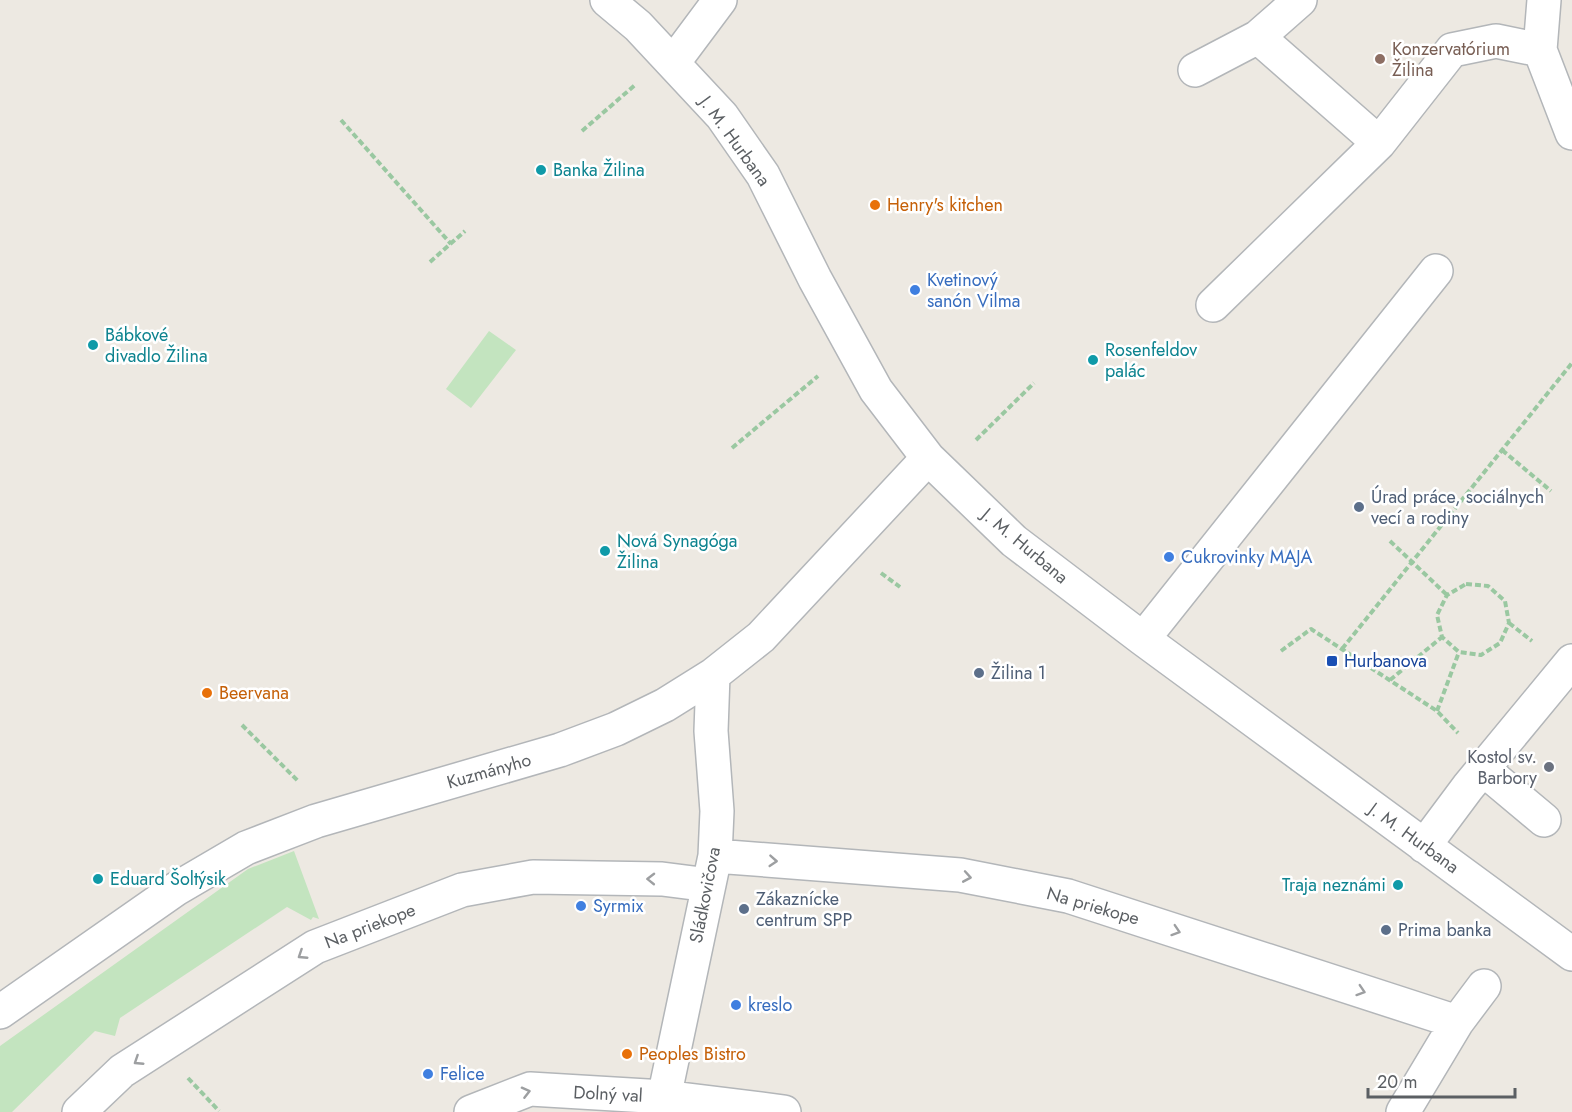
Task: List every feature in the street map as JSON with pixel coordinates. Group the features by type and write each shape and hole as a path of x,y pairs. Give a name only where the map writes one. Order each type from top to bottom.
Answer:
{"street":[{"name":"J. M. Hurbana","path":"607,0 638,26 722,116 763,175 815,279 876,390 928,458 1014,541 1143,639 1572,954"},
{"path":"673,63 720,0"},
{"path":"1195,70 1258,37 1300,0"},
{"path":"1544,0 1540,50 1572,133"},
{"path":"1258,37 1379,143"},
{"path":"1213,305 1379,143 1452,50 1496,41 1540,50"},
{"path":"1143,639 1436,271"},
{"name":"Kuzmányho","path":"0,1012 176,889 246,848 316,821 560,750 616,729 665,705 714,675 761,637 928,458"},
{"path":"1424,846 1476,778 1572,661"},
{"name":"Sládkovičova","path":"663,1104 712,871 717,811 711,731 714,675"},
{"path":"1476,778 1544,820"},
{"name":"Na priekope","path":"79,1112 122,1071 315,947 452,905 462,890 581,887 662,879 712,871 960,875 1068,896 1457,1022"},
{"path":"1403,1112 1457,1022 1485,986"},
{"name":"Dolný val","path":"471,1112 530,1089 663,1104 784,1112"}],"path":[{"path":"582,131 635,85"},
{"path":"340,120 451,244"},
{"path":"430,262 465,231"},
{"path":"1342,649 1572,363"},
{"path":"732,448 818,376"},
{"path":"976,440 1034,383"},
{"path":"1502,450 1551,491"},
{"path":"1390,541 1447,595"},
{"path":"881,573 900,587"},
{"path":"1466,584 1488,586 1505,601 1509,623 1500,643 1481,655 1459,652 1442,637 1437,615 1447,595 1466,584"},
{"path":"1281,651 1311,629 1390,680 1437,711 1464,739 1476,778"},
{"path":"1390,680 1442,637"},
{"path":"1437,711 1459,652"},
{"path":"242,725 304,788"}],"green space":[{"path":"489,331 516,350 471,408 446,389"},
{"path":"294,851 319,919 313,917 311,920 287,907 120,1018 115,1036 95,1031 12,1112 0,1112 0,1046 248,869"}],"place":[{"name":"Konzervatórium Žilina","path":"1380,59"},
{"name":"Banka Žilina","path":"541,170"},
{"name":"Henry's kitchen","path":"875,205"},
{"name":"Kvetinový sanón Vilma","path":"915,290"},
{"name":"Bábkové divadlo Žilina","path":"93,345"},
{"name":"Rosenfeldov palác","path":"1093,360"},
{"name":"Úrad práce, sociálnych vecí a rodiny","path":"1359,507"},
{"name":"Nová Synagóga Žilina","path":"605,551"},
{"name":"Cukrovinky MAJA","path":"1169,557"},
{"name":"Hurbanova","path":"1332,661"},
{"name":"Žilina 1","path":"979,673"},
{"name":"Beervana","path":"207,693"},
{"name":"Kostol sv. Barbory","path":"1549,767"},
{"name":"Eduard Šoltýsik","path":"98,879"},
{"name":"Traja neznámi","path":"1398,885"},
{"name":"Syrmix","path":"581,906"},
{"name":"Zákaznícke centrum SPP","path":"744,909"},
{"name":"Prima banka","path":"1386,930"},
{"name":"kreslo","path":"736,1005"},
{"name":"Peoples Bistro","path":"627,1054"},
{"name":"Felice","path":"428,1074"}]}
